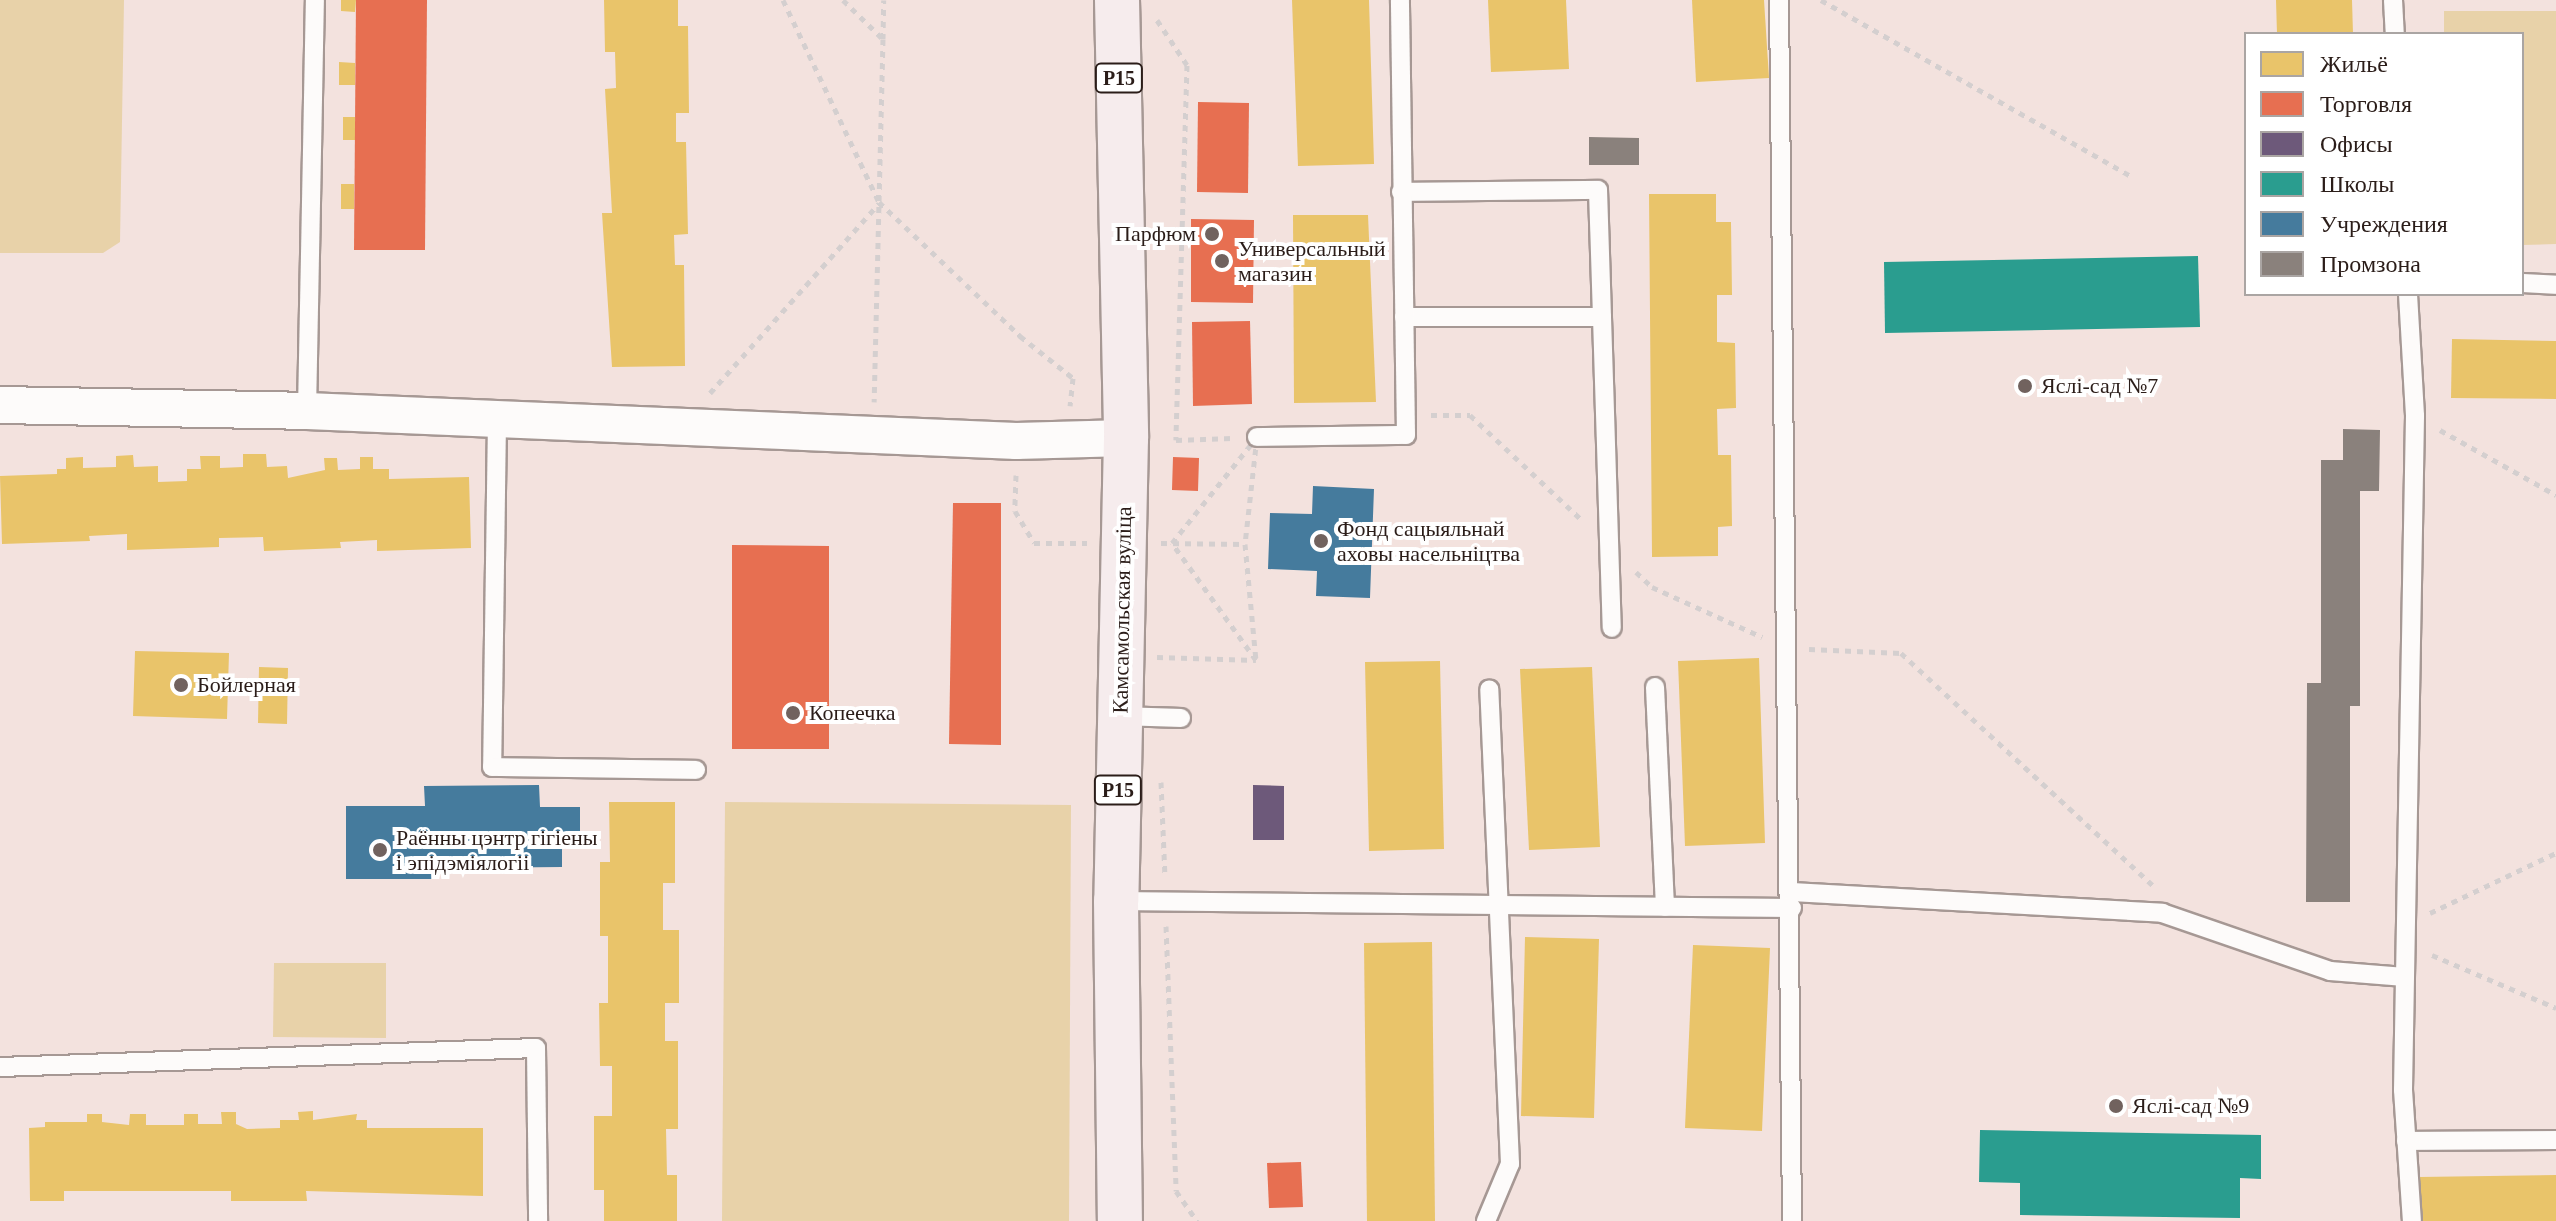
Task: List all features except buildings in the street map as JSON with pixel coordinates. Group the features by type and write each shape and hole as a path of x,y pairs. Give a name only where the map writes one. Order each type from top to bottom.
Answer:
{"main road":[{"name":"Камсамольская вуліца","path":"1120,1221 1116,901 1134,6"}],"street":[{"path":"0,405 307,411 1016,441 1126,438"}],"lane":[{"path":"307,411 315,0"},
{"path":"1257,437 1406,435 1400,0"},
{"path":"1779,0 1792,900 1792,1221"},
{"path":"2393,0 2395,32"},
{"path":"1401,192 1598,190 1612,628"},
{"path":"2524,283 2556,285"},
{"path":"2408,296 2415,416 2405,944 2406,1141 2412,1221"},
{"path":"1404,317 1602,317"},
{"path":"497,420 492,767 696,770"},
{"path":"1655,687 1665,907"},
{"path":"1486,1221 1510,1164 1495,905 1489,689"},
{"path":"1120,716 1181,718"},
{"path":"1116,901 1665,907 1792,900 2162,913 2330,971 2405,977"},
{"path":"0,1067 536,1048 538,1221"},
{"path":"2406,1141 2556,1140"}],"path":[{"path":"783,0 879,202 1020,336 1073,378 1073,404 1062,414"},
{"path":"843,0 883,39"},
{"path":"873,436 884,0"},
{"path":"1821,0 2133,177"},
{"path":"1134,6 1187,65 1176,440 1257,437"},
{"path":"679,428 879,202"},
{"path":"2415,416 2556,495"},
{"path":"1172,543 1257,437"},
{"path":"1172,543 1256,660 1245,544 1257,437"},
{"path":"1016,441 1015,511 1034,543 1245,544"},
{"path":"2406,924 2556,853"},
{"path":"2405,944 2556,1008"}],"shaded area":[{"path":"0,0 124,0 120,242 103,253 0,253"},
{"path":"2444,11 2556,11 2556,244 2524,245 2524,32 2444,32"},
{"path":"725,802 1071,805 1069,1221 722,1221"},
{"path":"274,963 386,963 386,1038 273,1037"}],"place":[{"name":"Парфюм","path":"1212,234"},
{"name":"Универсальный магазин","path":"1222,261"},
{"name":"Яслі-сад №7","path":"2025,386"},
{"name":"Фонд сацыяльнай аховы насельніцтва","path":"1321,541"},
{"name":"Бойлерная","path":"181,685"},
{"name":"Копеечка","path":"793,713"},
{"name":"Раённы цэнтр гігіены і эпідэміялогіі","path":"380,850"},
{"name":"Яслі-сад №9","path":"2116,1106"}]}
